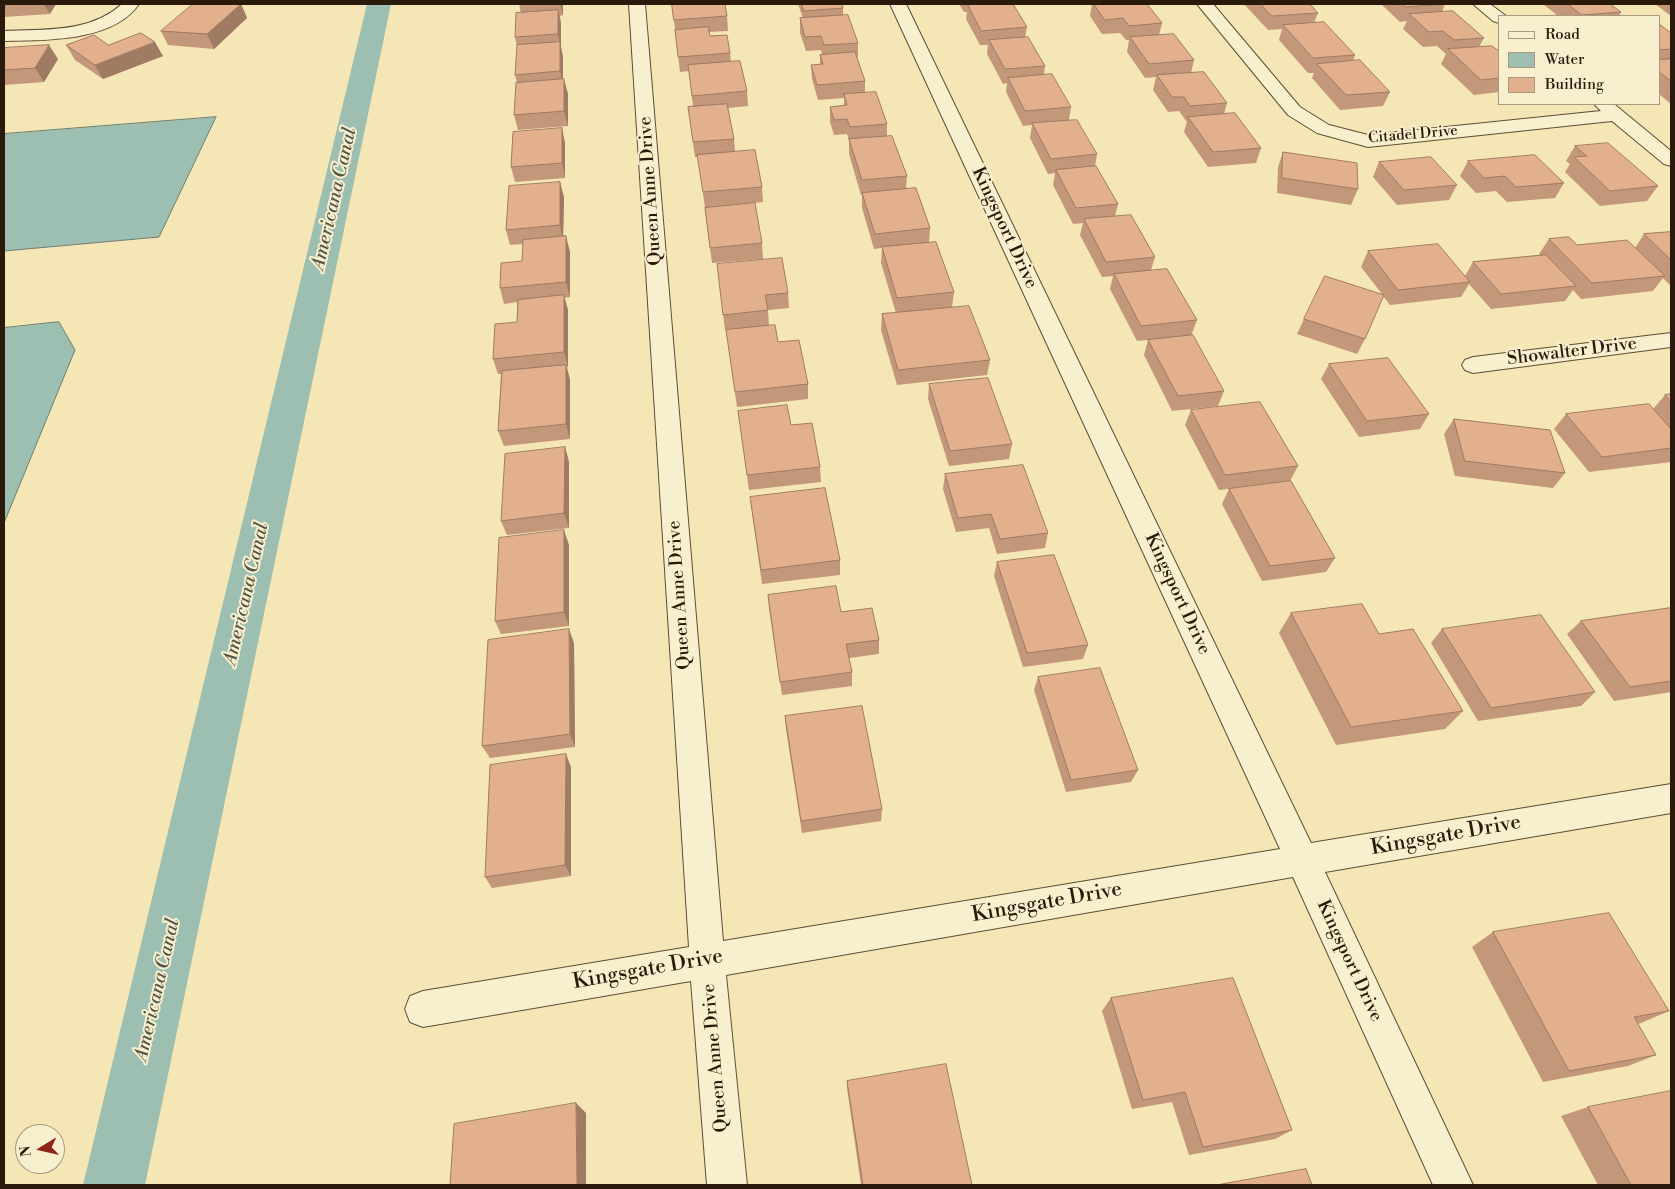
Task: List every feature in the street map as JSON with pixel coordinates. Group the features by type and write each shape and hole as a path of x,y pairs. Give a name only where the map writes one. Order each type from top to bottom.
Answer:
{"street":[{"path":"4,36 73,31 108,21 125,11 131,4"},
{"name":"Queen Anne Drive","path":"637,4 707,960 727,1185"},
{"name":"Kingsport Drive","path":"898,4 1302,860 1453,1185"},
{"name":"Citadel Drive","path":"1206,4 1294,111 1323,129 1368,141 1609,109"},
{"path":"1481,4 1498,17"},
{"path":"1609,109 1671,160"},
{"name":"Showalter Drive","path":"1473,365 1671,340"},
{"name":"Kingsgate Drive","path":"423,1008 1671,798"}],"water":[{"path":"216,117 159,237 4,251 4,134"},
{"path":"59,322 75,350 4,523 4,328"}],"building":[{"path":"193,4 241,4 207,34 161,31"},
{"path":"672,4 725,4 727,16 674,20"},
{"path":"802,4 842,4 843,8 804,11"},
{"path":"1013,4 1027,27 981,31 968,5"},
{"path":"1094,4 1147,4 1162,23 1129,26 1123,18 1105,20"},
{"path":"1261,4 1310,4 1318,13 1272,16"},
{"path":"1402,4 1445,4 1406,7"},
{"path":"1568,4 1610,4 1621,12 1582,15"},
{"path":"558,10 558,34 515,37 516,13"},
{"path":"1453,11 1484,38 1454,40 1443,31 1429,32 1409,14"},
{"path":"848,15 858,43 824,45 821,36 805,37 800,18"},
{"path":"1324,22 1355,55 1313,58 1283,25"},
{"path":"1660,25 1671,33 1671,49 1660,50"},
{"path":"708,27 710,36 727,35 730,53 678,57 675,30"},
{"path":"141,33 155,42 95,65 66,45 94,35 108,45"},
{"path":"1174,34 1194,60 1149,64 1130,37"},
{"path":"1028,37 1045,66 1005,69 989,40"},
{"path":"560,42 560,71 515,75 517,45"},
{"path":"49,45 35,68 4,70 4,48"},
{"path":"1492,46 1498,50 1498,78 1481,80 1448,49"},
{"path":"855,52 865,81 817,85 811,65 823,64 820,55"},
{"path":"1671,59 1671,81 1660,73 1660,60"},
{"path":"1360,60 1390,92 1346,95 1317,64"},
{"path":"740,61 747,91 692,96 688,65"},
{"path":"1204,72 1227,103 1190,106 1184,97 1172,97 1157,75"},
{"path":"1052,74 1071,107 1025,111 1008,78"},
{"path":"564,79 564,111 514,115 516,83"},
{"path":"876,92 887,124 850,127 847,119 834,120 830,107 847,105 844,94"},
{"path":"727,104 734,139 693,142 688,107"},
{"path":"1235,113 1261,148 1213,152 1188,117"},
{"path":"1077,120 1097,154 1051,159 1032,123"},
{"path":"562,128 562,163 511,167 513,132"},
{"path":"892,136 907,176 862,180 849,139"},
{"path":"1608,143 1658,186 1610,191 1574,157 1587,156 1575,146"},
{"path":"755,150 762,187 703,192 697,155"},
{"path":"1283,152 1357,163 1358,189 1282,178"},
{"path":"1535,155 1564,183 1516,187 1505,176 1484,178 1468,161"},
{"path":"1431,157 1457,185 1404,190 1379,162"},
{"path":"1096,166 1118,204 1076,208 1056,170"},
{"path":"560,182 560,225 506,230 509,186"},
{"path":"916,188 930,228 875,234 862,193"},
{"path":"755,203 762,243 710,248 705,208"},
{"path":"1131,215 1155,257 1106,262 1084,219"},
{"path":"1671,232 1671,260 1644,234"},
{"path":"566,236 566,282 500,288 501,263 522,261 523,240"},
{"path":"1569,237 1577,245 1627,240 1665,276 1592,283 1549,239"},
{"path":"936,242 954,292 897,298 882,247"},
{"path":"1438,244 1470,282 1398,290 1368,251"},
{"path":"1546,255 1576,286 1501,294 1473,262"},
{"path":"782,258 788,293 765,295 768,310 723,315 717,264"},
{"path":"1167,269 1197,320 1141,326 1114,274"},
{"path":"1325,276 1384,295 1365,339 1304,319"},
{"path":"564,295 564,352 493,359 495,324 517,322 518,300"},
{"path":"969,306 990,360 898,370 882,314"},
{"path":"775,325 778,342 799,340 808,384 735,392 726,330"},
{"path":"1193,335 1224,391 1178,396 1148,340"},
{"path":"1388,358 1429,414 1367,421 1329,364"},
{"path":"566,365 566,424 498,431 502,371"},
{"path":"988,378 1012,444 950,451 929,384"},
{"path":"1671,394 1671,402 1665,395"},
{"path":"1260,402 1298,466 1225,475 1191,410"},
{"path":"1649,404 1671,429 1671,448 1602,457 1566,414"},
{"path":"787,405 791,425 812,423 820,467 747,475 738,411"},
{"path":"1454,419 1550,430 1565,473 1465,461"},
{"path":"565,447 564,513 501,521 505,454"},
{"path":"1023,465 1048,533 1000,539 991,514 958,518 945,474"},
{"path":"1291,481 1335,558 1270,566 1229,489"},
{"path":"825,488 840,560 761,570 750,497"},
{"path":"564,530 564,612 495,621 499,538"},
{"path":"1054,555 1088,645 1027,653 997,562"},
{"path":"836,586 841,612 872,608 879,640 846,644 852,672 780,682 768,595"},
{"path":"1362,604 1379,634 1413,629 1463,711 1351,727 1291,613"},
{"path":"1671,608 1671,681 1630,687 1581,621"},
{"path":"1541,615 1595,692 1491,708 1442,629"},
{"path":"569,629 570,734 482,746 488,640"},
{"path":"1100,668 1138,770 1071,780 1038,677"},
{"path":"862,706 882,809 801,821 785,716"},
{"path":"566,754 565,865 485,877 490,765"},
{"path":"1609,913 1669,1011 1634,1017 1656,1055 1569,1071 1493,932"},
{"path":"1233,978 1292,1130 1203,1147 1185,1092 1143,1100 1111,998"},
{"path":"946,1064 972,1185 863,1185 847,1081"},
{"path":"1671,1091 1671,1185 1631,1185 1588,1107"},
{"path":"576,1103 577,1185 450,1185 454,1124"},
{"path":"1306,1169 1312,1185 1217,1185"}],"waterway":[{"name":"Americana Canal","path":"114,1185 379,4"}]}
